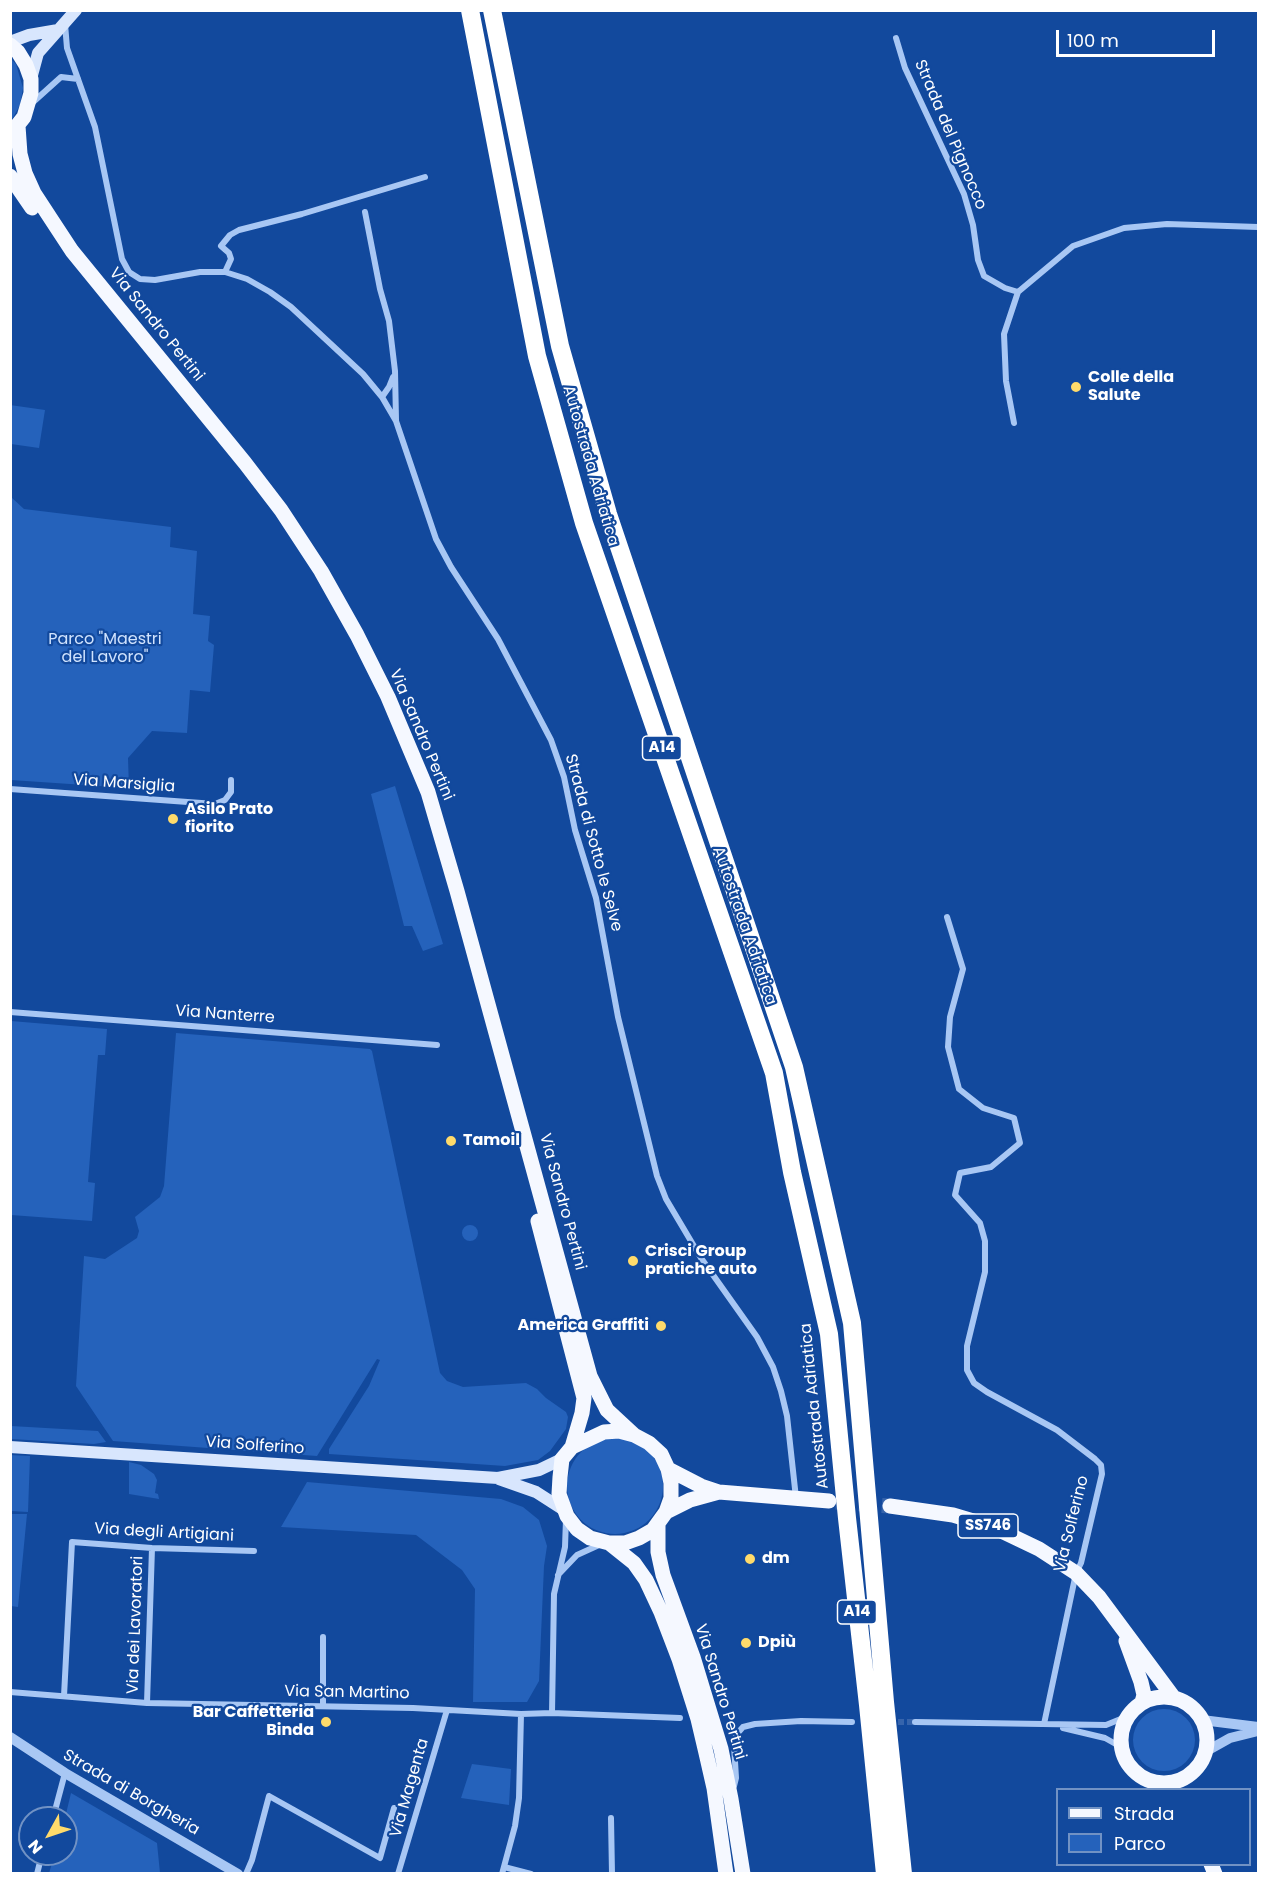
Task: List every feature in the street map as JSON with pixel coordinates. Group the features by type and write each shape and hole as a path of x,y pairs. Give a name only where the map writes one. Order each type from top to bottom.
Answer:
{"highway":[{"name":"Autostrada Adriatica","path":"470,10 537,356 584,523 774,1073 792,1172 829,1334 885,1874"},
{"name":"Autostrada Adriatica","path":"492,10 560,346 608,514 794,1067 852,1323 885,1702 903,1874"}],"main road":[{"path":"14,129 29,107 31,79 38,53 76,10"},
{"path":"31,79 26,65 10,43 62,26"},
{"name":"Via Sandro Pertini","path":"14,129 25,173 34,193 72,251 245,462 281,510 321,571 388,697 428,792 590,1376 607,1410 634,1435"},
{"name":"Via Sandro Pertini","path":"10,176 65,256 237,467 272,514 345,631 380,701 416,788 449,894 580,1379 584,1398 582,1413 572,1447 562,1459"},
{"name":"Via Sandro Pertini","path":"572,1447 604,1432 619,1431 634,1435 649,1443 661,1454 668,1469 671,1491 662,1518 658,1552 663,1575 713,1718 731,1799 743,1874"},
{"name":"Via Solferino","path":"10,1447 498,1478 539,1470 562,1459"},
{"path":"562,1459 559,1494 565,1513"},
{"path":"668,1469 700,1486 719,1492 829,1501"},
{"name":"Via Solferino","path":"498,1478 536,1492 565,1513"},
{"path":"607,1543 625,1543 639,1538 653,1530 662,1518 690,1500 719,1492"},
{"name":"SS746","path":"890,1506 953,1515 993,1527 1039,1549 1076,1573 1099,1597 1174,1698 1190,1706 1202,1720"},
{"name":"Via Sandro Pertini","path":"565,1513 577,1529 590,1538 607,1543 634,1563 646,1580 661,1612 698,1719 710,1770 726,1874"},
{"name":"SS746","path":"1119,1624 1141,1682 1144,1695 1142,1702"},
{"path":"1174,1698 1163,1696 1142,1702 1128,1716 1121,1736 1121,1747 1126,1761 1136,1772 1148,1780 1165,1786 1192,1773 1200,1764 1205,1752 1207,1741 1202,1720"},
{"path":"1192,1773 1195,1788"}],"street":[{"name":"Strada di Sotto le Selve","path":"62,26 67,48 95,127 122,259 129,272 140,279 155,280 200,272 225,272 247,279 291,307 363,374 382,397 396,421 436,539 451,567 498,639 551,740 564,777 575,830 596,898 618,1017 657,1176 666,1199 701,1257 757,1337 773,1367 787,1416 796,1499"},
{"name":"Strada del Pignocco","path":"896,38 905,68 964,194 973,225 978,260 984,276 1005,288 1018,292"},
{"path":"29,107 61,77 78,79"},
{"path":"225,272 231,259 229,253 221,246 230,235 239,230 426,177"},
{"path":"364,212 389,321 395,371 396,421"},
{"path":"1014,423 1006,381 1004,334 1018,292 1073,246 1124,228 1167,224 1258,227"},
{"path":"382,397 390,387 395,371"},
{"name":"Via Marsiglia","path":"10,789 214,804 225,800 231,792 231,780"},
{"name":"Via Solferino","path":"947,917 963,969 950,1017 948,1047 959,1089 983,1108 1014,1118 1020,1143 991,1167 960,1173 955,1195 980,1223 985,1241 985,1272 967,1346 967,1370 974,1383 1057,1430 1095,1459 1101,1466 1102,1474 1081,1563 1076,1573 1044,1721"},
{"name":"Via Nanterre","path":"10,1012 437,1045"},
{"path":"552,1713 553,1629 557,1576 565,1547 565,1513"},
{"name":"Via degli Artigiani","path":"64,1696 72,1542 152,1548 254,1551"},
{"path":"557,1576 577,1555 607,1543"},
{"name":"Via dei Lavoratori","path":"147,1703 152,1548"},
{"path":"322,1706 324,1637"},
{"name":"Via San Martino","path":"12,1693 147,1703 322,1706 680,1718"},
{"name":"Via Magenta","path":"398,1874 447,1710"},
{"path":"521,1714 519,1798 515,1826 503,1870 531,1874"},
{"path":"1053,1725 1106,1725 1128,1716"},
{"path":"1202,1720 1258,1729"},
{"path":"731,1799 736,1778 734,1745 736,1735 743,1728 755,1724 801,1721 852,1722"},
{"path":"915,1722 1044,1721 1105,1738 1121,1747"},
{"path":"1205,1752 1230,1738 1258,1729"},
{"name":"Strada di Borgheria","path":"10,1737 65,1773 238,1874"},
{"path":"55,1806 65,1773"},
{"path":"246,1874 269,1796 380,1858 394,1808"},
{"path":"611,1818 612,1874"}],"green space":[{"path":"10,58 16,64 23,88 20,105 11,121"},
{"path":"10,405 45,410 39,448 11,444"},
{"name":"Parco \"Maestri del Lavoro\"","path":"11,497 24,509 171,527 170,547 197,551 193,614 210,616 208,641 214,645 210,692 190,690 187,733 152,731 128,758 129,788 11,780"},
{"path":"395,786 443,944 423,951 412,926 404,926 371,794"},
{"path":"11,1021 107,1029 105,1055 98,1055 88,1182 95,1183 92,1221 11,1215"},
{"path":"176,1033 370,1049 372,1051 440,1373 447,1381 463,1387 526,1383 537,1389 566,1412 568,1417 566,1429 550,1451 538,1460 505,1466 329,1454 329,1449 369,1386 380,1360 377,1359 317,1456 113,1441 76,1386 84,1256 105,1259 137,1238 139,1231 135,1217 160,1197 164,1186"},
{"path":"470,1225 478,1233 470,1241 462,1233"},
{"path":"11,1426 98,1431 106,1442 94,1444 11,1439"},
{"path":"615,1438 633,1442 649,1452 659,1468 663,1486 659,1504 649,1520 633,1530 615,1534 597,1530 581,1520 571,1504 567,1486 571,1468 581,1452 597,1442"},
{"path":"10,1455 30,1456 28,1512 11,1511"},
{"path":"129,1462 141,1465 154,1474 157,1480 155,1493 158,1494 159,1499 129,1494"},
{"path":"307,1482 501,1499 523,1507 539,1520 547,1546 544,1566 539,1681 527,1702 473,1702 475,1589 462,1570 416,1535 281,1527"},
{"path":"10,1514 27,1514 18,1607 11,1606"},
{"path":"1164,1709 1176,1711 1186,1718 1193,1728 1195,1740 1193,1752 1186,1762 1176,1769 1164,1771 1152,1769 1142,1762 1135,1752 1133,1740 1135,1728 1142,1718 1152,1711"},
{"path":"472,1764 511,1769 509,1805 461,1798"},
{"path":"71,1793 157,1843 160,1873 49,1873 51,1866 78,1866 78,1806 68,1806"}],"tunnel":[{"path":"836,1502 890,1506"},
{"path":"889,1722 915,1722"}],"place":[{"name":"Colle della Salute","path":"1076,387"},
{"name":"Asilo Prato fiorito","path":"173,819"},
{"name":"Tamoil","path":"451,1141"},
{"name":"Crisci Group pratiche auto","path":"633,1261"},
{"name":"America Graffiti","path":"661,1326"},
{"name":"dm","path":"750,1559"},
{"name":"Dpiù","path":"746,1643"},
{"name":"Bar Caffetteria Binda","path":"326,1722"}]}
